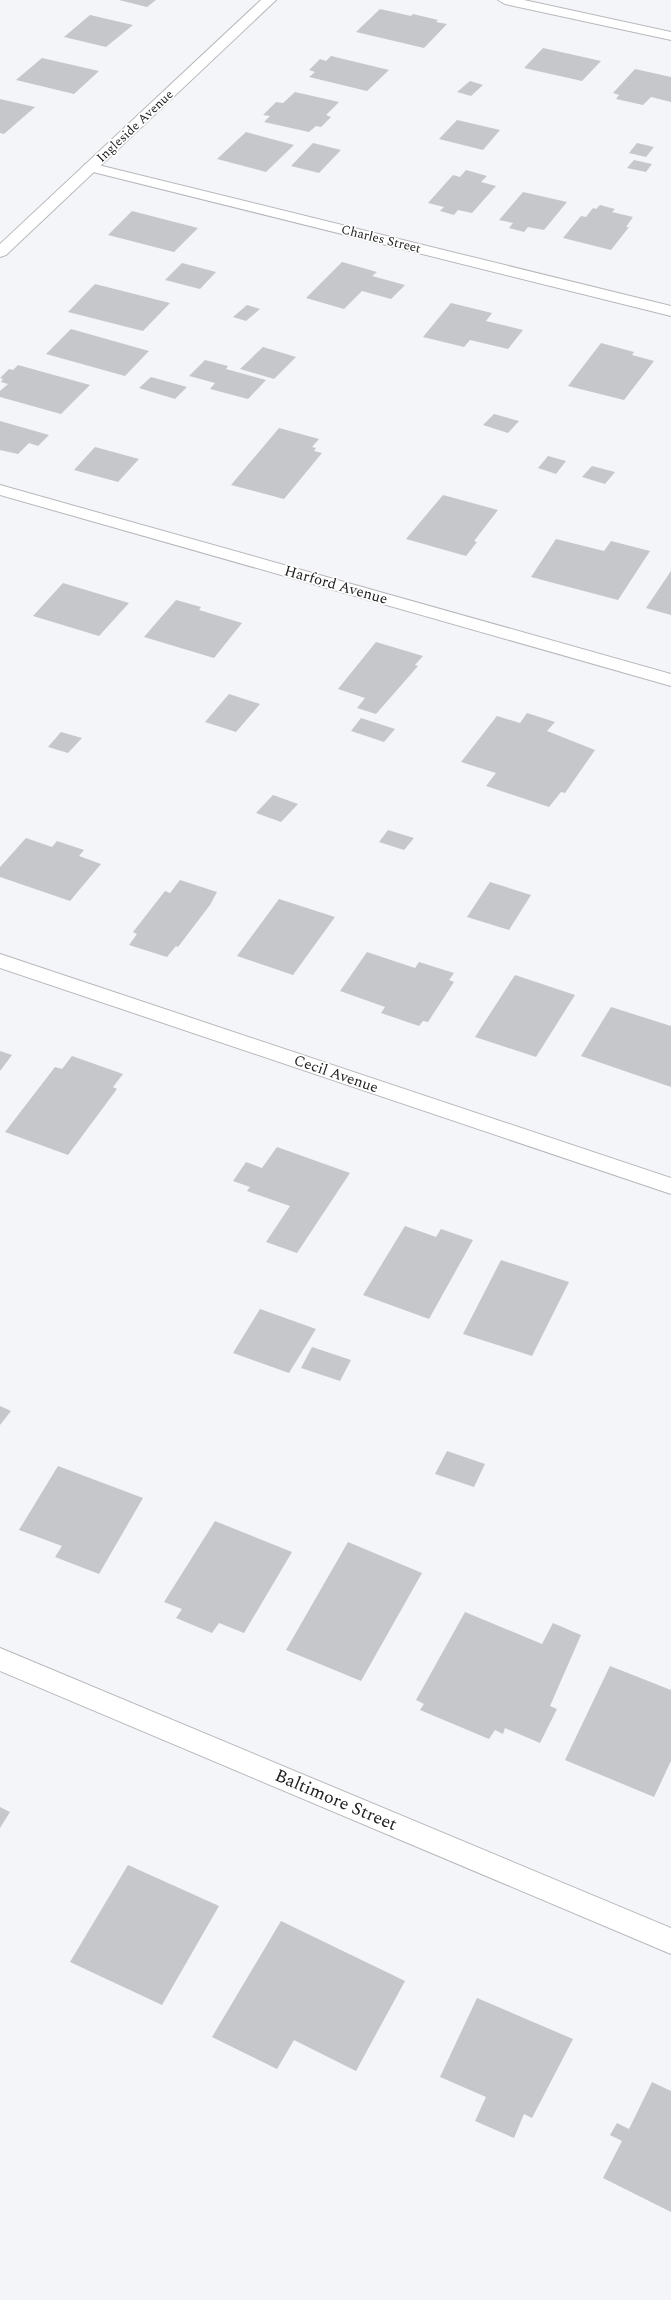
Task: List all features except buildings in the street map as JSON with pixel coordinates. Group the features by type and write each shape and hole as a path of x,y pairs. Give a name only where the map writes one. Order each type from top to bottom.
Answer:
{"street":[{"name":"Ingleside Avenue","path":"0,252 269,0"},
{"path":"505,0 671,36"},
{"name":"Charles Street","path":"90,167 671,311"},
{"name":"Harford Avenue","path":"0,490 671,680"},
{"name":"Cecil Avenue","path":"0,961 671,1186"},
{"name":"Baltimore Street","path":"0,1659 671,1941"}]}
